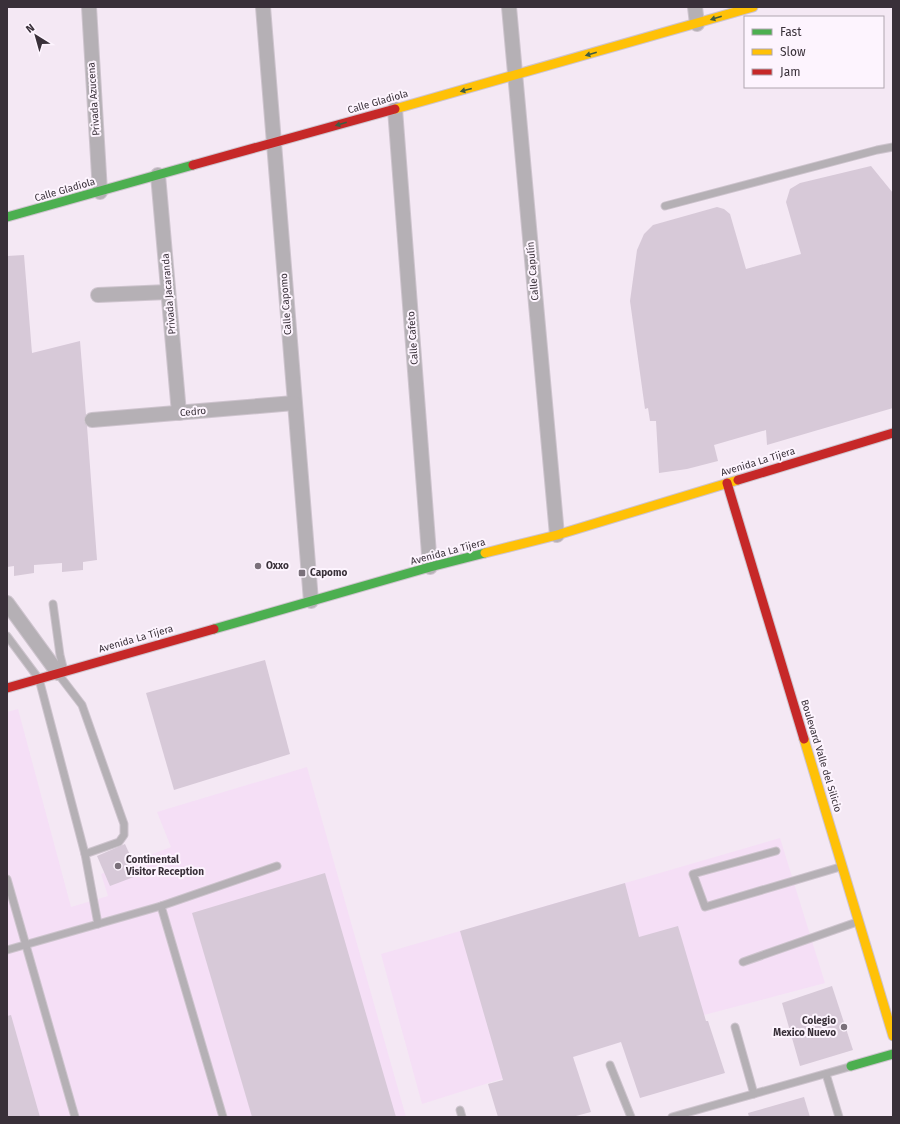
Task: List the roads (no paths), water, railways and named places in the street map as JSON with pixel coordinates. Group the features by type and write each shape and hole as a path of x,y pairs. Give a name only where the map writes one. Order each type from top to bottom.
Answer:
{"main road":[{"name":"Calle Gladiola","path":"7,218 515,76 753,7"},
{"name":"Avenida La Tijera","path":"7,688 430,567 557,535 727,482 893,433"},
{"name":"Boulevard Valle del Silicio","path":"727,482 893,1036"},
{"path":"851,1066 893,1054"}],"street":[{"name":"Privada Azucena","path":"89,7 100,192"},
{"name":"Calle Capomo","path":"263,7 311,601"},
{"name":"Calle Capulín","path":"509,7 557,535"},
{"path":"696,7 697,24"},
{"name":"Calle Cafeto","path":"395,109 430,567"},
{"name":"Privada Jacaranda","path":"158,175 179,413"},
{"path":"98,295 168,292"},
{"name":"Cedro","path":"92,420 294,403"},
{"path":"7,603 61,672"}],"lane":[{"path":"665,206 893,147"},
{"path":"53,604 61,672 82,705 124,824 124,835 119,842 85,854"},
{"path":"7,636 39,679 85,854 98,924"},
{"path":"776,851 693,874 705,907 842,867"},
{"path":"7,950 161,906 277,866"},
{"path":"7,879 75,1117"},
{"path":"161,906 223,1117"},
{"path":"743,962 859,921"},
{"path":"735,1027 754,1094"},
{"path":"610,1065 631,1117"},
{"path":"672,1117 685,1115 851,1066"},
{"path":"826,1074 839,1117"}],"place":[{"name":"Oxxo","path":"258,566"},
{"name":"Capomo","path":"302,573"},
{"name":"Continental Visitor Reception","path":"118,866"},
{"name":"Colegio Mexico Nuevo","path":"844,1027"}]}
